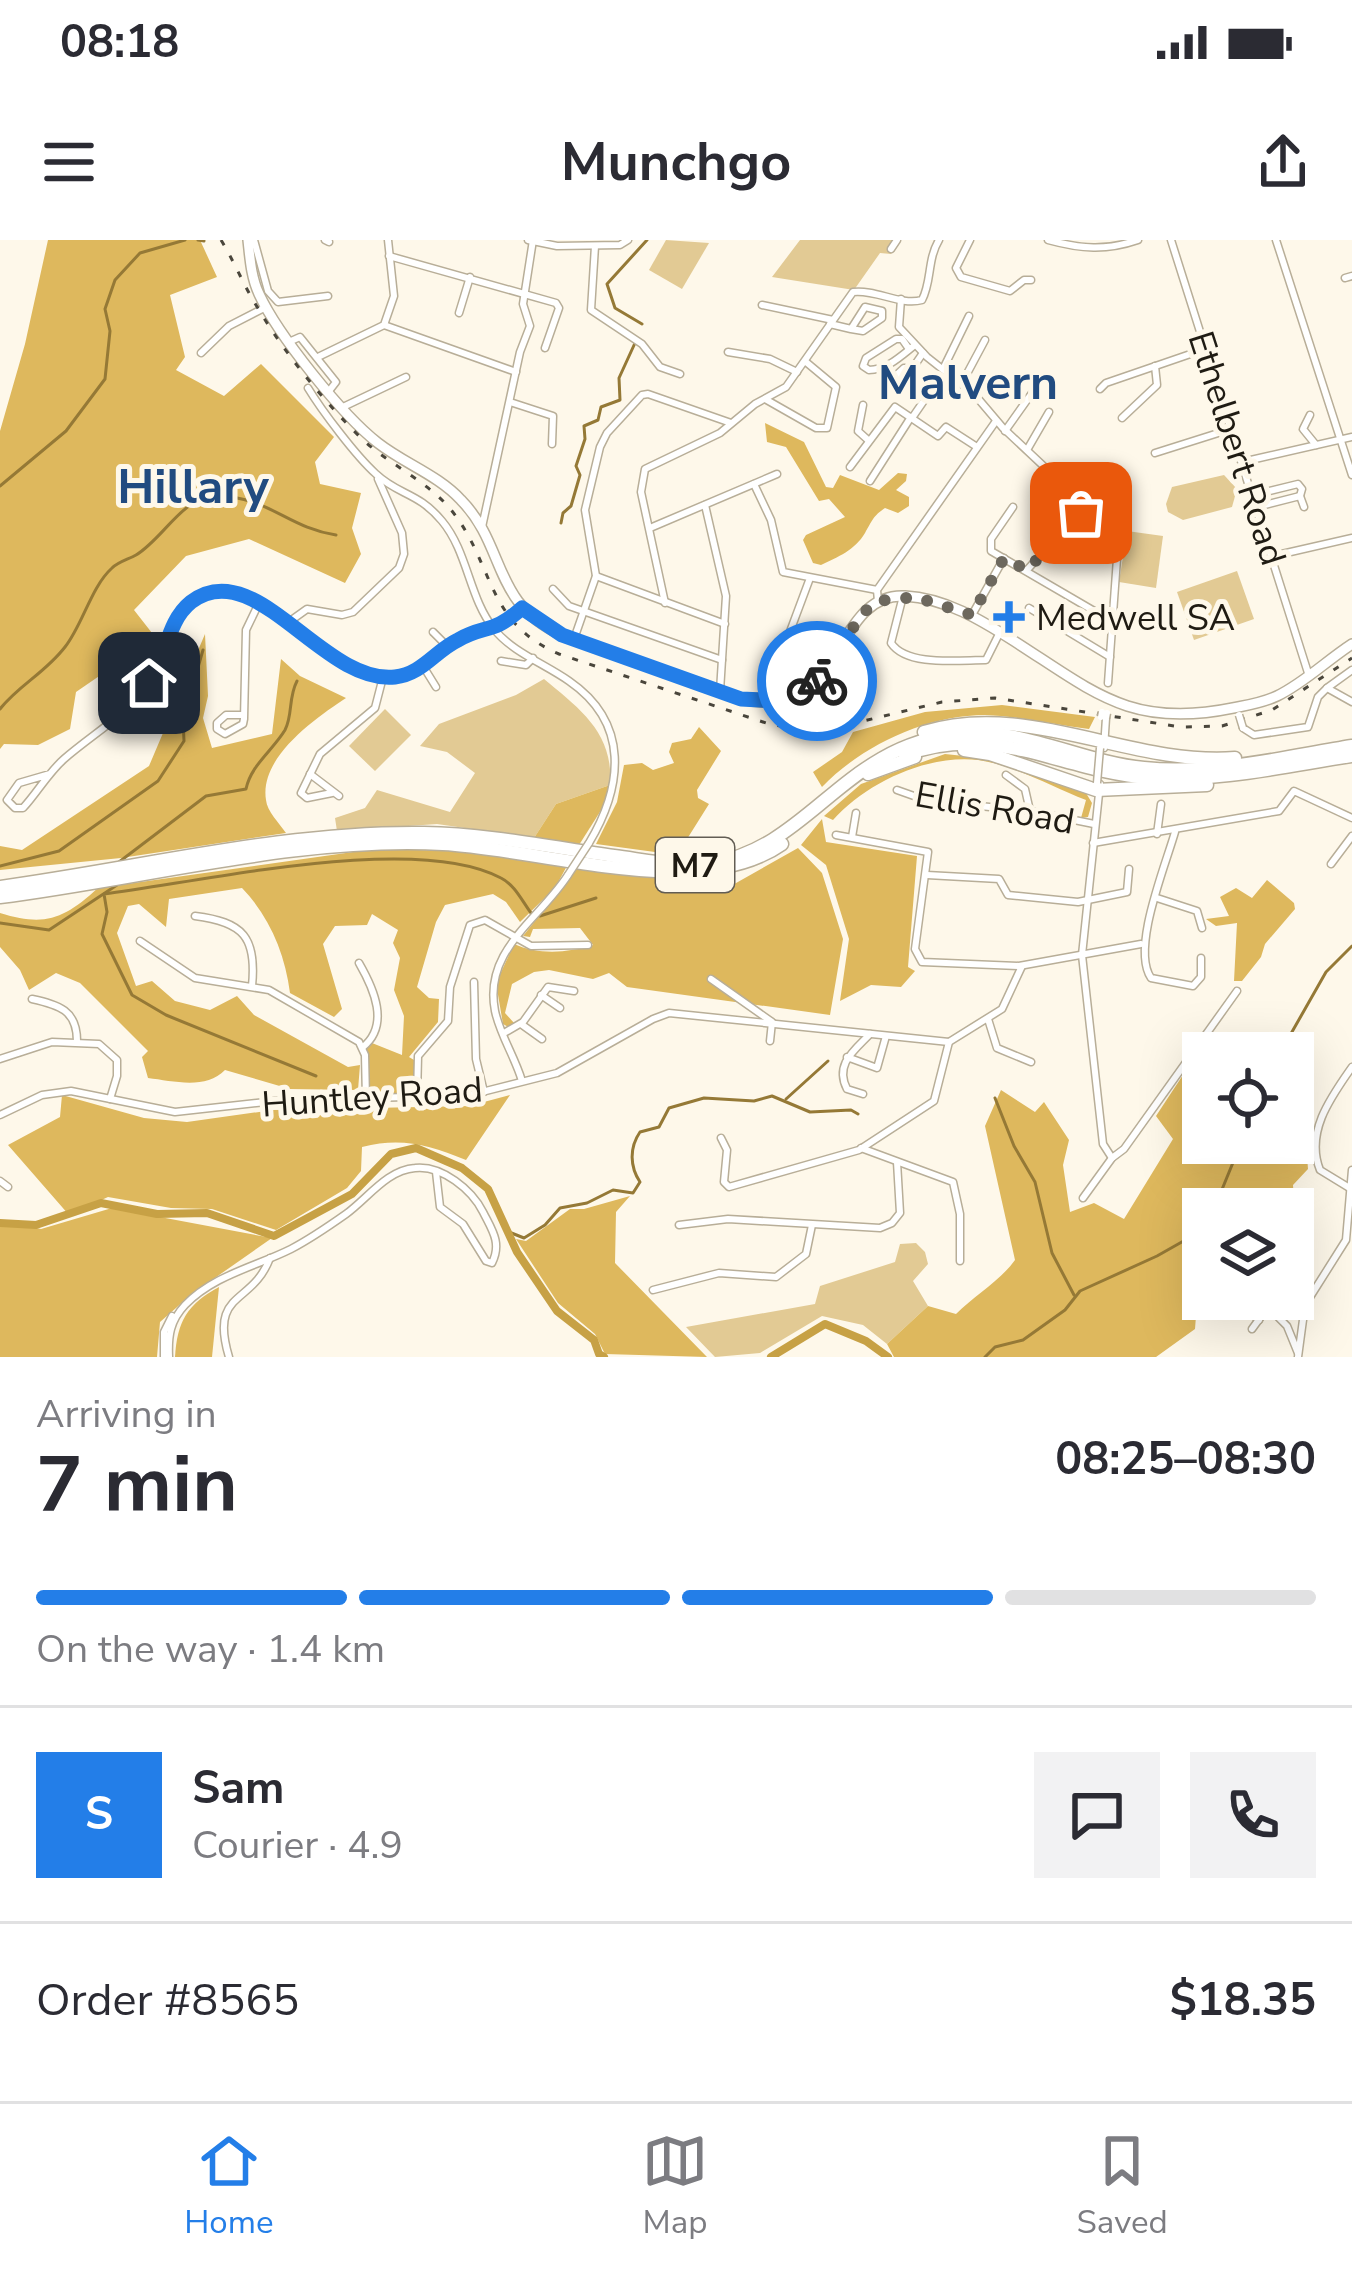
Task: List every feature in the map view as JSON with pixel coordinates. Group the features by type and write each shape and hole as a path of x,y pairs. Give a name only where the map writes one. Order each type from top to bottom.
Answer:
{"highway":[{"path":"824,798 837,783 881,753 947,726 1004,722 1089,736 1105,719 1120,746 1188,758 1226,759 1352,744"},
{"name":"M7","path":"0,887 305,841 382,834 474,836 700,865 735,858 768,844 890,753 956,734 1014,736 1110,763 1173,770 1352,744"},
{"name":"M7","path":"0,897 388,843 476,846 668,873 716,871 777,848 868,773 931,747 985,742 1152,778 1196,778 1352,756"},
{"path":"868,773 928,753 960,750 990,754 1098,792 1192,788 1278,767"}],"main road":[{"path":"251,240 255,284 266,307 329,391 383,447 450,489 482,527 507,589 522,608 548,628 574,639 752,701 782,701 814,685 878,595 903,596 972,615 1000,632 1074,679 1105,719 1238,711 1277,696 1352,641"}],"street":[{"path":"251,240 268,291 278,302 328,296"},
{"path":"317,357 384,325 394,300 388,240"},
{"path":"482,527 530,326 523,307 531,241 595,246 622,245 628,240"},
{"path":"891,249 897,240"},
{"path":"665,602 640,485 645,469 720,434 786,387 853,292 912,303 925,297 929,257 939,240"},
{"path":"970,240 956,268 961,277 1010,292 1031,280"},
{"path":"1048,240 1093,249 1138,240"},
{"name":"Ethelbert Road","path":"1171,240 1312,670"},
{"path":"1276,240 1352,475"},
{"path":"595,246 591,310 642,344 660,368 680,374"},
{"path":"389,256 558,305 545,348"},
{"path":"458,313 470,277"},
{"path":"901,299 897,321 912,347"},
{"path":"762,305 851,328 867,329 882,318 882,311 865,307 851,328"},
{"path":"201,353 229,326 266,307"},
{"path":"943,369 969,316"},
{"path":"384,325 516,372"},
{"path":"291,341 300,337 317,357 336,382 329,391"},
{"path":"912,347 882,369 868,370 863,365 866,358 898,338 923,353 962,383 1052,474 1120,517 1082,955 1102,1137 1112,1157"},
{"path":"962,383 985,340"},
{"path":"1100,389 1205,349"},
{"path":"728,352 770,359 796,372"},
{"path":"891,380 904,368 912,369 923,353"},
{"path":"765,399 816,428 827,428 836,387 805,362"},
{"path":"1122,418 1157,385 1154,366"},
{"path":"343,407 406,377"},
{"path":"1005,431 1042,379"},
{"path":"286,624 307,609 342,615 353,612 399,568 404,554 402,532 377,476 308,388"},
{"path":"870,481 932,389 944,395"},
{"path":"574,639 596,576 585,506 607,433 648,394 731,423"},
{"path":"510,402 553,416 552,444"},
{"path":"863,405 858,430 868,440"},
{"path":"850,467 897,408 938,436"},
{"path":"1027,450 1049,412"},
{"path":"1310,416 1303,430 1316,445"},
{"path":"754,484 784,572 878,595 996,421"},
{"path":"932,444 946,427 977,447"},
{"path":"1155,453 1232,429"},
{"path":"1242,462 1352,437"},
{"path":"650,528 777,474"},
{"path":"377,476 418,496 445,524 494,630 580,690 597,708 611,738 616,772 611,799 568,875 513,939 494,982 495,1014 523,1082"},
{"path":"1253,494 1298,484 1304,508"},
{"path":"1257,507 1300,496"},
{"path":"1027,570 1092,498"},
{"path":"705,505 726,592 720,691"},
{"path":"1013,508 989,545 991,551 1113,622"},
{"path":"1273,556 1352,538"},
{"path":"972,615 1004,558"},
{"path":"596,576 725,624"},
{"path":"782,701 784,646 810,578"},
{"path":"553,589 565,604 583,612 722,660"},
{"path":"50,774 20,783 7,800 23,808 63,760 121,717 164,657 175,623 191,602 223,590 259,602 321,651 383,677 401,676 424,666 463,637 494,630 522,608"},
{"path":"903,596 892,637 896,651 926,658 990,659 1000,632"},
{"path":"244,715 223,717 217,729 223,734 240,728 244,715 246,630 259,602"},
{"path":"1030,608 1110,657"},
{"path":"434,632 448,646"},
{"path":"500,661 522,665 533,658"},
{"path":"424,666 436,687"},
{"path":"1238,711 1243,728 1255,735 1308,727 1318,697 1352,670"},
{"path":"310,774 330,793 302,795 310,774 322,751 375,708 383,677"},
{"path":"1327,688 1352,702"},
{"path":"1006,775 1024,789 1030,811"},
{"name":"Ellis Road","path":"897,790 928,801 1030,811 1094,824"},
{"path":"1093,843 1271,813 1284,806 1294,791 1352,818"},
{"path":"1157,833 1161,803"},
{"path":"852,837 856,813"},
{"path":"1175,832 1141,944 1144,966 1152,979 1195,985 1201,977 1201,958"},
{"path":"836,835 927,851 915,949 918,960 1022,966 1141,944"},
{"path":"1331,864 1352,836"},
{"path":"927,875 999,879 1008,895 1087,902 1128,890 1129,868"},
{"path":"1156,898 1197,910 1202,928"},
{"path":"195,916 226,922 243,934 254,957 252,986"},
{"path":"417,1097 418,1056 448,1021 450,987 470,925 485,920 513,939 543,947 588,945"},
{"path":"140,941 195,978 278,994 363,1047"},
{"path":"358,963 379,1023 375,1037 363,1047"},
{"path":"721,1138 727,1150 727,1187 861,1148 934,1101 949,1042 1006,1004 1022,966"},
{"path":"711,979 773,1024 770,1041"},
{"path":"474,982 476,1059 484,1092"},
{"path":"503,1034 521,1024 548,987 574,992"},
{"path":"1083,1198 1237,991"},
{"path":"541,995 560,1008"},
{"path":"32,999 68,1011 76,1024 77,1041"},
{"name":"Huntley Road","path":"0,1115 55,1092 84,1092 148,1109 187,1112 275,1101 484,1092 557,1073 661,1015 949,1042"},
{"path":"988,1019 997,1048 1030,1062"},
{"path":"521,1024 542,1039"},
{"path":"863,1094 843,1083 847,1058 870,1034"},
{"path":"847,1058 877,1068 886,1036"},
{"path":"0,1058 44,1043 99,1044 113,1054 118,1070 110,1099"},
{"path":"363,1047 366,1099"},
{"path":"1351,1189 1319,1170 1315,1147 1325,1108 1352,1067"},
{"path":"861,1148 946,1177 954,1184 960,1214 960,1261"},
{"path":"679,1225 728,1219 873,1229 892,1222 902,1204 897,1162"},
{"path":"166,1357 170,1328 187,1303 219,1280 281,1253 347,1213 395,1174 416,1168 436,1172 466,1189 495,1235 492,1263 486,1261 463,1224 440,1207 436,1172"},
{"path":"1314,1292 1346,1240 1352,1170"},
{"path":"0,1180 8,1187"},
{"path":"652,1290 719,1273 780,1276 806,1254 812,1225"},
{"path":"229,1357 221,1328 225,1314 265,1268 269,1256"},
{"path":"1252,1329 1259,1320"},
{"path":"1281,1320 1298,1355"},
{"path":"1298,1355 1303,1320"}],"shaded area":[{"path":"48,240 200,240 217,277 170,295 185,357 176,370 224,396 261,364 334,437 315,462 320,484 361,493 352,528 361,554 345,583 249,539 186,556 134,610 152,633 140,648 76,692 70,729 38,745 4,744 0,749 0,431"},
{"path":"666,240 709,243 682,289 649,270"},
{"path":"800,240 900,240 891,254 880,253 854,290 772,277"},
{"path":"765,423 804,442 826,487 833,488 840,475 879,490 898,473 907,474 896,490 909,497 909,506 898,513 885,508 851,548 821,565 813,563 803,540 806,535 845,517 829,499 819,501 786,447 767,442"},
{"path":"1224,475 1237,489 1232,507 1183,520 1168,512 1172,487"},
{"path":"1127,531 1163,536 1156,588 1119,582"},
{"path":"1237,571 1254,619 1194,640 1177,592"},
{"path":"205,634 208,696 203,718 212,748 272,734 281,659 300,676 346,698 292,740 271,769 267,804 286,833 121,858 0,870 0,846 22,850 149,766"},
{"path":"544,679 592,724 606,751 610,785 556,804 534,838 437,824 337,831 335,818 365,808 377,790 450,812 475,773 447,752 420,746 439,724 516,695"},
{"path":"1002,705 1095,717 1089,729 985,715 941,720 875,746 822,787 813,772 842,752 853,732 925,712"},
{"path":"385,709 411,735 375,771 349,746"},
{"path":"699,727 721,751 697,790 698,798 709,804 677,855 596,844 617,802 624,765 642,763 653,770 674,763 669,752 672,743 691,739"},
{"path":"945,754 992,759 1086,793 1092,803 1088,817 1081,818 1086,800 1005,767 958,759 899,774 862,794 833,820 824,816 861,784"},
{"path":"610,785 605,804 579,845 534,838 556,804"},
{"path":"822,819 826,842 917,856 908,967 915,971 901,987 871,985 840,1001 849,939 826,865 801,845"},
{"path":"798,848 822,873 843,939 830,1015 627,987 609,973 593,979 549,970 512,984 505,1013 514,1023 510,1028 503,1024 496,983 514,944 553,952 593,945 580,928 533,929 530,937 523,936 580,865 729,887"},
{"path":"374,849 462,851 568,864 555,888 520,922 506,902 493,894 445,905 417,987 429,998 439,999 438,1022 409,1057 414,1060 414,1095 369,1096 366,1047 372,1043 402,1055 404,1016 394,990 400,958 393,943 398,930 372,914 367,925 335,926 323,944 342,1009 334,1017 290,993 274,936 242,888 169,899 166,927 139,904 128,906 117,933 136,986 152,981 175,1001 210,1010 237,996 254,1015 348,1067 360,1065 358,1090 290,1089 225,1070 199,1082 148,1078 142,1057 148,1051 80,983 56,973 29,990 20,970 0,947 0,913 42,919 75,907 98,888"},
{"path":"1267,880 1295,909 1242,981 1234,981 1237,923 1216,926 1206,919 1229,916 1220,897 1236,888 1252,898"},
{"path":"1182,1076 1182,1164 1307,1164 1293,1188 1182,1188 1182,1320 1196,1320 1195,1329 1156,1357 894,1357 887,1344 928,1306 956,1314 1015,1260 985,1126 1001,1090 1035,1112 1044,1102 1069,1140 1063,1165 1070,1212 1094,1203 1124,1219 1173,1139 1156,1116"},
{"path":"62,1095 144,1118 187,1122 273,1110 469,1106 510,1095 466,1160 415,1144 362,1147 361,1171 347,1188 276,1230 212,1209 171,1208 108,1197 69,1215 8,1145 60,1117"},
{"path":"630,1196 616,1212 615,1263 707,1357 605,1354 595,1334 558,1303 516,1239 526,1241 570,1209"},
{"path":"112,1208 272,1238 160,1322 157,1357 0,1357 0,1220 41,1229"},
{"path":"916,1243 928,1264 913,1281 928,1306 887,1344 863,1325 822,1316 760,1353 715,1357 686,1327 815,1304 820,1286 895,1262 900,1244"},
{"path":"219,1287 212,1357 175,1357 186,1315"}],"waterway":[{"path":"0,486 66,431 105,379 110,331 105,309 115,280 140,253 185,240"},
{"path":"198,240 204,241"},
{"path":"642,324 615,308 607,284 647,240"},
{"path":"561,523 580,475 576,466 584,426 598,420 601,407 620,400 619,378 635,343"},
{"path":"0,709 65,647 112,568 146,548 193,503 234,497 336,535"},
{"path":"0,866 59,851 158,781 184,741 183,719 203,650"},
{"path":"119,862 206,796 246,789 257,765 285,730 297,681"},
{"path":"316,1076 166,1015 132,995 102,934 107,912 104,894 307,864 417,859 464,865 501,878 531,913"},
{"path":"0,923 49,930 120,883"},
{"path":"540,916 596,898"},
{"path":"1292,1032 1326,972 1352,946"},
{"path":"786,1099 828,1061"},
{"path":"509,1232 524,1238 560,1208 587,1203 613,1190 633,1193 640,1182 632,1157 636,1138 640,1132 659,1127 669,1108 704,1098 754,1101 772,1096 810,1112 851,1110 858,1114"},
{"path":"995,1098 1035,1182 1052,1253 1074,1295"},
{"path":"0,1223 36,1225 101,1203 157,1214 207,1213 274,1236 352,1194 391,1154 416,1148 462,1168 488,1189 517,1252 557,1311 594,1340 604,1357"},
{"path":"1223,1188 1232,1164"},
{"path":"985,1357 995,1347 1023,1340 1065,1310 1080,1291 1182,1242"},
{"path":"771,1357 825,1324 866,1341 888,1357"}],"railway":[{"path":"221,240 251,297 303,373 359,436 452,511 504,609 535,641 559,654 772,725 810,729 942,702 995,698 1181,727 1222,726 1272,710 1352,658"}],"way so far":[{"path":"817,681 874,603 915,597 972,615 1004,558 1027,570 1081,513"}],"place":[{"name":"Medwell SA","path":"1009,617"}],"district":[{"name":"Malvern","path":"968,382"},
{"name":"Hillary","path":"193,486"}],"route":[{"path":"149,683 184,608 197,598 223,590 254,598 321,651 383,677 415,671 456,640 504,625 522,608 562,635 741,699 782,701 817,681"}]}
